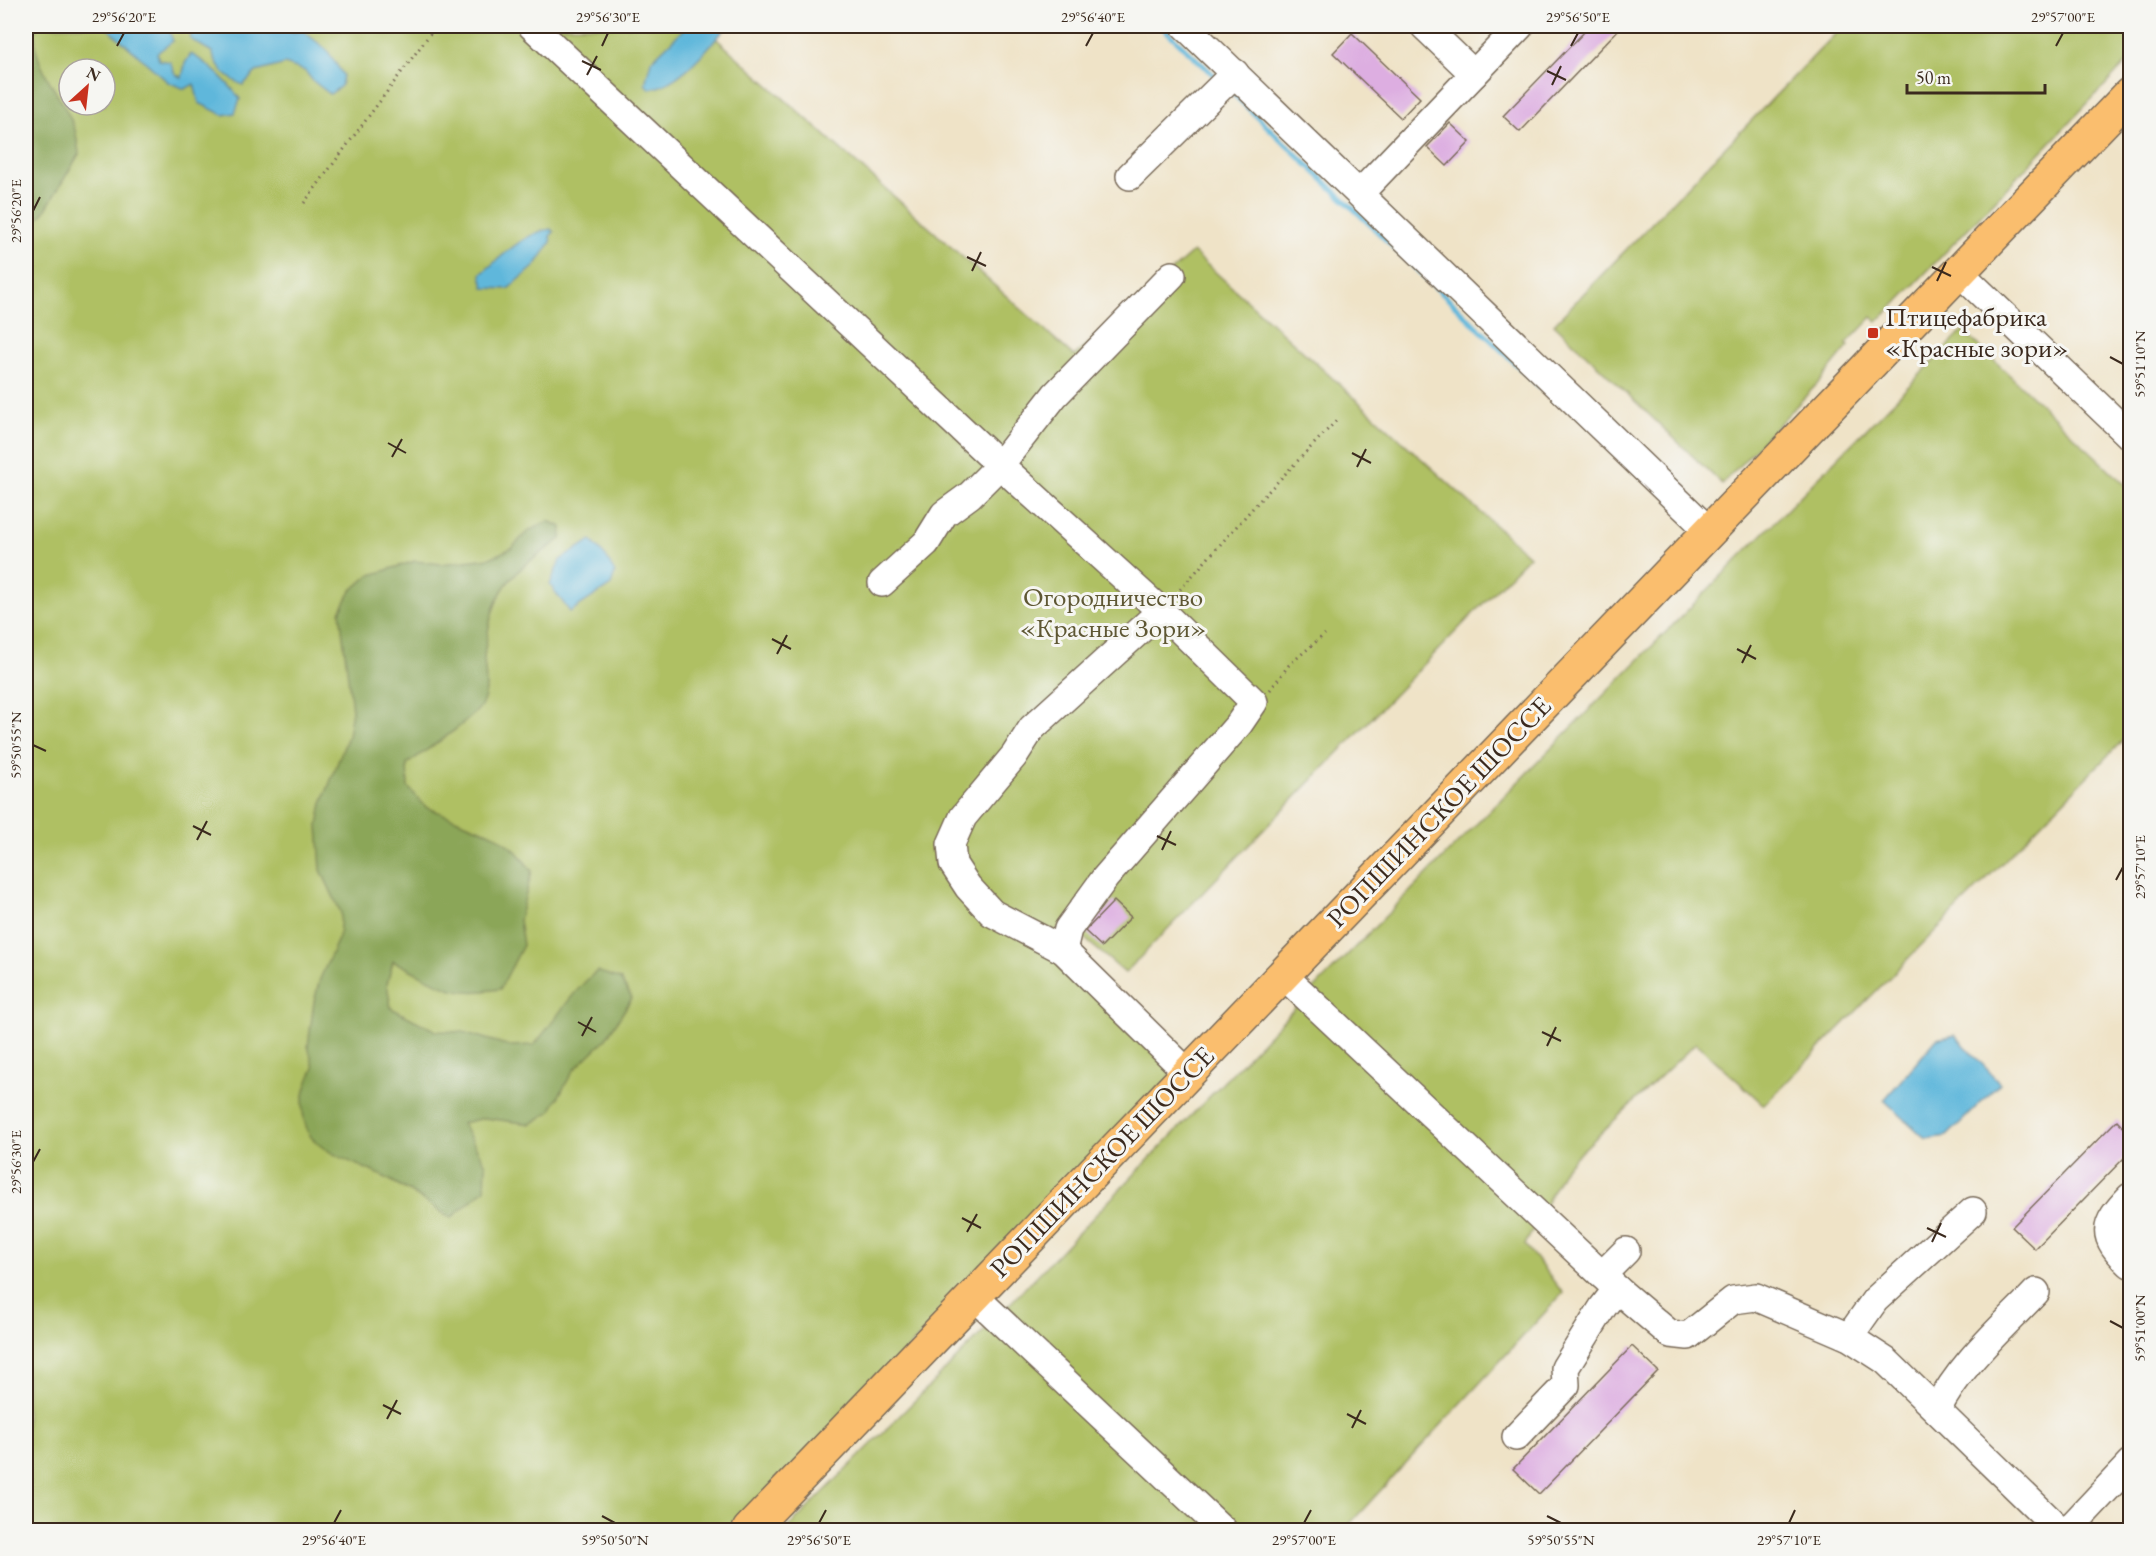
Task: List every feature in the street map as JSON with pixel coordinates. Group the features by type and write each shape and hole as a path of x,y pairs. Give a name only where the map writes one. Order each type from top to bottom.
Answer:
{"main road":[{"name":"РОПШИНСКОЕ ШОССЕ","path":"749,1530 2130,94"}],"street":[{"path":"532,26 1000,465 1161,611 1254,702 1239,724 1105,878 1068,929 1063,950"},
{"path":"1185,26 1709,531"},
{"path":"1424,26 1474,74"},
{"path":"1360,193 1520,26"},
{"path":"1130,176 1235,73"},
{"path":"1959,272 2130,436"},
{"path":"882,583 926,543 944,514 970,495 1000,465 1055,396 1172,275"},
{"path":"1161,611 1032,728 1014,756 963,817 951,844 953,864 968,887 992,913 1063,950 1188,1073"},
{"path":"1283,975 1610,1282 1670,1334 1680,1336 1698,1330 1733,1300 1756,1297 1849,1336 1886,1361 2060,1530"},
{"path":"2130,1197 2113,1214 2109,1232 2111,1245 2130,1264"},
{"path":"1849,1336 1875,1300 1973,1211"},
{"path":"1516,1437 1566,1385 1564,1368 1603,1307 1610,1282 1626,1251"},
{"path":"1937,1410 1949,1387 1970,1361 2036,1292"},
{"path":"974,1296 1223,1530"},
{"path":"2068,1530 2130,1464"}],"path":[{"path":"304,203 436,26"},
{"path":"1161,611 1260,500 1337,420"},
{"path":"1254,702 1274,687 1289,665 1325,634"}],"green space":[{"name":"Огородничество «Красные Зори»","path":"26,26 702,26 1074,356 1193,252 1529,556 1125,973 1064,921 1053,935 1184,1063 733,1530 26,1530"},
{"path":"26,26 36,26 37,54 57,95 57,117 70,117 79,154 43,214 26,229"},
{"path":"1843,26 2130,26 2130,59 1892,308 1877,321 1872,317 1846,344 1849,346 1820,381 1722,484 1554,324"},
{"path":"1963,331 2130,489 2130,733 1764,1105 1696,1043 1565,1167 1525,1245 1563,1293 1344,1530 786,1530 972,1343 1291,1012"},
{"path":"548,521 562,527 561,539 522,567 512,577 497,600 484,652 486,688 482,704 459,727 407,764 408,787 426,807 495,835 516,851 532,871 519,920 523,945 500,989 455,990 393,961 387,984 391,1008 436,1031 463,1032 510,1046 534,1045 571,997 597,971 620,979 632,998 606,1039 573,1071 550,1112 531,1124 485,1118 462,1123 486,1165 485,1189 451,1218 388,1179 323,1148 309,1134 304,1117 303,1100 314,1068 308,1046 314,1002 320,979 339,937 341,913 321,870 318,825 322,803 348,736 352,710 340,612 351,591 368,576 415,561 441,564 490,558 512,548 527,532"}],"water":[{"path":"105,26 164,26 169,30 173,41 157,53 159,60 170,62 175,74 182,78 185,63 191,54 198,58 218,74 240,99 235,113 223,115 199,103 194,84 185,89 168,82"},
{"path":"188,26 289,26 290,32 303,31 327,50 343,75 341,86 330,94 313,81 305,71 285,64 256,72 243,85 223,72 212,52 190,39 192,30"},
{"path":"687,26 728,26 683,72 661,86 650,89 645,84 651,61"},
{"path":"551,229 554,232 550,236 551,242 535,266 508,289 484,288 481,274 522,240"},
{"path":"591,540 606,557 615,573 611,585 570,612 550,585 560,560"},
{"path":"1955,1035 2000,1083 1947,1136 1926,1139 1884,1100 1937,1039"}],"building":[{"path":"1590,26 1613,26 1618,30 1520,132 1503,116"},
{"path":"1352,33 1420,98 1401,118 1333,53"},
{"path":"1450,123 1470,142 1447,166 1427,147"},
{"path":"1114,901 1131,917 1102,947 1085,931"},
{"path":"2117,1120 2130,1134 2130,1152 2035,1249 2012,1227"},
{"path":"1632,1346 1658,1371 1539,1494 1513,1469"}],"waterway":[{"path":"1161,26 1219,80"},
{"path":"1230,91 1540,387"}],"place":[{"name":"Птицефабрика «Красные зори»","path":"1873,333"}]}
